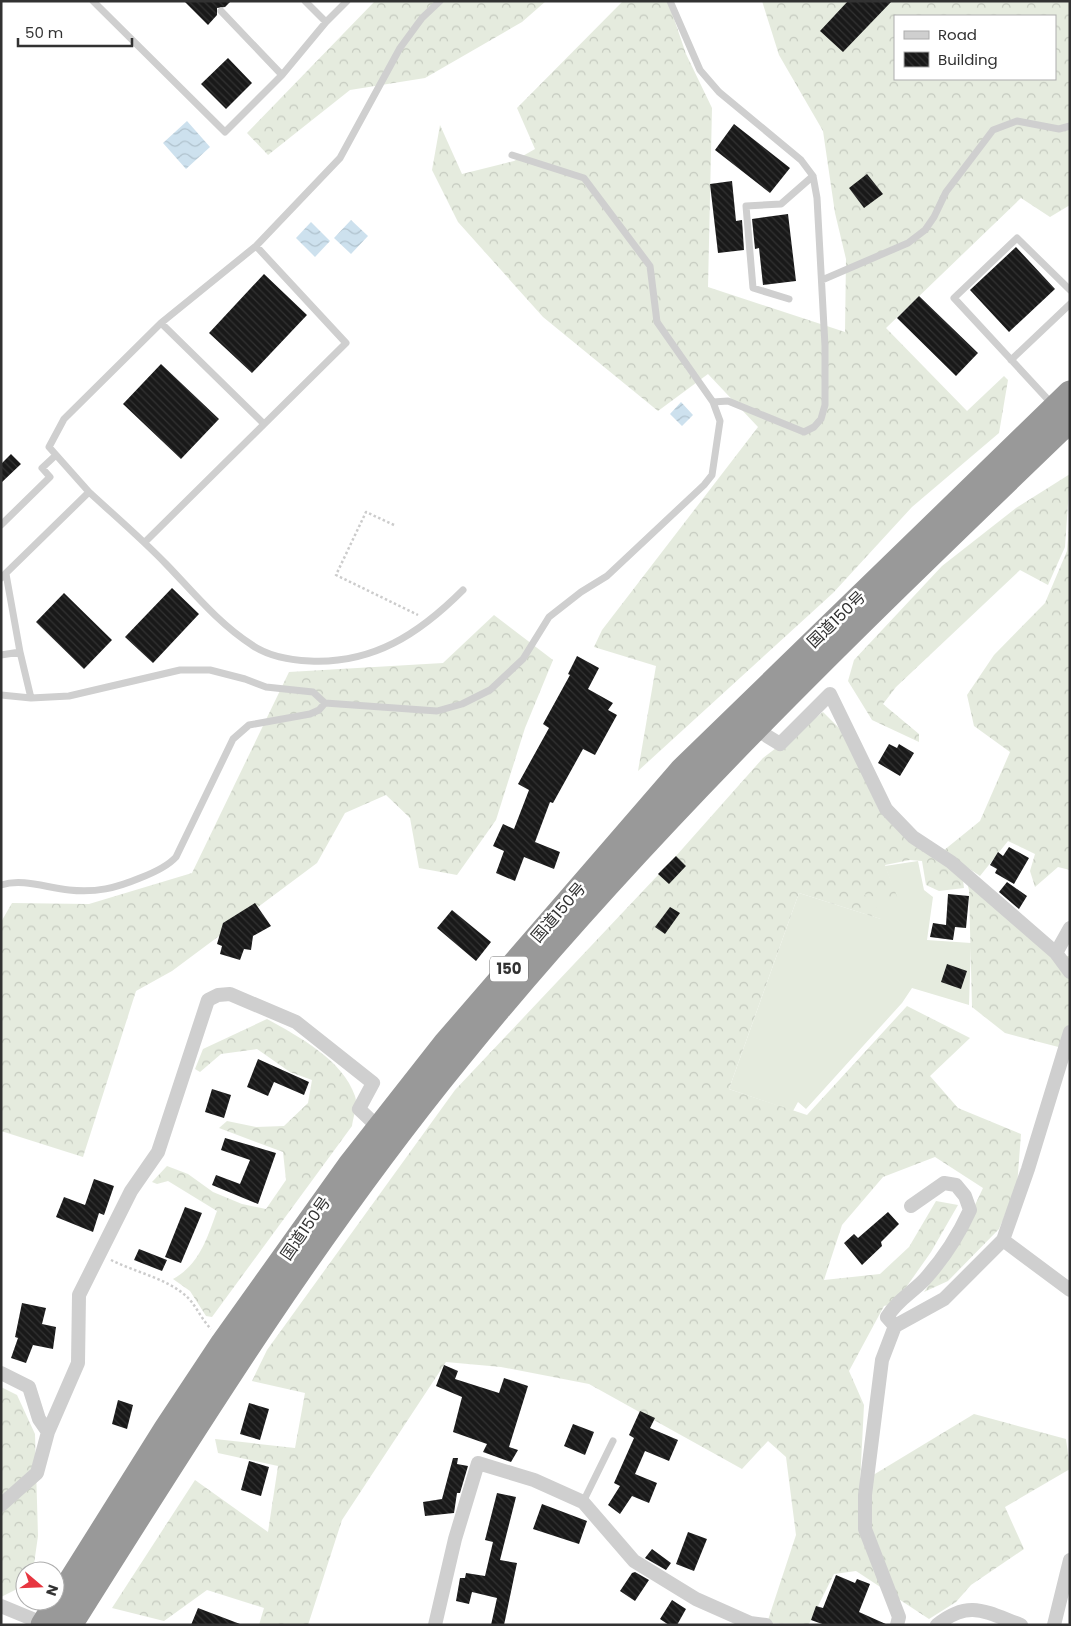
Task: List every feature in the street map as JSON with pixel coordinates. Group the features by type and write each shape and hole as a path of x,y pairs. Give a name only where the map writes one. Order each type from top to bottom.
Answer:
{"highway":[{"name":"国道150号","path":"70,1625 216,1393 272,1310 373,1168 456,1060 548,951 650,837 754,728 849,633 1065,407"},
{"name":"国道150号","path":"45,1624 166,1429 223,1343 350,1165 445,1044 536,936 682,770 1065,407"}],"street":[{"path":"754,728 780,744 830,694 886,809 913,836 951,862 1056,953 1070,972"},
{"path":"1056,953 1070,928"},
{"path":"1,1505 37,1473 48,1432 78,1363 79,1295 131,1191 158,1152 208,1000 218,995 230,994 296,1022 373,1083 359,1109 379,1128"},
{"path":"897,1625 899,1617 865,1529 866,1495 880,1369 895,1326 944,1299 1003,1240 1066,1064 1070,1032"},
{"path":"895,1326 887,1317 896,1303 925,1279 958,1236 970,1210 965,1196 956,1185 944,1183 911,1206"},
{"path":"1003,1240 1070,1290"},
{"path":"1,1373 29,1387 39,1419 48,1432"},
{"path":"435,1625 455,1539 478,1463 534,1480 583,1502 634,1561 696,1599 750,1624 766,1625"},
{"path":"1054,1625 1070,1560"},
{"path":"1,1606 45,1624"},
{"path":"937,1625 954,1612 973,1609 1020,1625"}],"lane":[{"path":"93,1 225,132 282,75 326,22 347,1"},
{"path":"440,1 422,18 400,48 373,94 340,158 256,246 162,323 64,419 49,447 89,492 145,542 228,627 253,646 277,656 298,660 328,662 368,656 394,644 447,606 462,590"},
{"path":"670,1 700,70 719,92 801,160 813,176 817,198 825,346 825,405 821,419 814,427 804,432 728,401 713,402"},
{"path":"307,2 326,22"},
{"path":"221,11 282,75"},
{"path":"822,280 908,243 925,230 934,217 946,192 993,130 1017,121 1059,129 1070,126"},
{"path":"1,695 31,698 69,696 180,670 210,670 246,679 266,687 312,692 325,703 437,711 462,704 490,690 523,659 549,617 581,592 607,576 704,485 712,475 720,421 713,402 657,322 650,266 584,178 512,155"},
{"path":"789,299 753,288 746,206 781,204 813,176"},
{"path":"1065,407 1011,360 954,298 1017,238 1070,290"},
{"path":"145,542 263,423 346,343 256,246"},
{"path":"1011,360 1070,304"},
{"path":"162,323 263,423"},
{"path":"1,525 50,477 42,468 56,455"},
{"path":"31,698 4,576 89,492"},
{"path":"1,655 20,652"},
{"path":"1,885 18,882 69,890 104,891 151,874 170,863 176,856 233,739 242,728 249,724 310,714 320,710 325,703"},
{"path":"583,1502 613,1441"}],"path":[{"path":"394,525 366,512 336,576 428,620"},
{"path":"99,1253 131,1271 187,1296 199,1317 223,1343"}],"green space":[{"path":"375,1 546,1 522,22 425,78 350,90 268,155 247,133"},
{"path":"623,1 668,1 686,54 712,108 708,287 845,332 846,259 835,213 823,131 779,55 762,1 1070,1 1070,205 1050,217 1021,198 886,328 967,411 1004,376 1008,380 999,433 912,507 833,593 638,771 656,666 594,647 602,630 758,427 708,374 658,411 543,317 458,222 432,170 440,125 462,174 514,161 535,149 517,108"},
{"path":"1070,474 1065,547 1048,585 1020,570 896,687 883,704 919,734 919,742 872,720 848,681 854,660 942,566 1016,508"},
{"path":"1070,515 1070,870 1058,867 1035,887 1030,871 1035,854 1008,841 980,876 943,851 980,821 1010,752 974,726 967,695 994,655 1045,603 1067,551"},
{"path":"494,615 553,660 525,728 496,820 457,875 419,868 410,818 386,795 345,813 317,863 172,971 136,991 83,1157 1,1131 1,922 12,903 89,904 192,873 289,672 443,663"},
{"path":"823,712 843,732 879,810 962,873 964,888 939,891 926,885 922,861 910,860 885,865 898,899 889,901 864,894 890,922 799,893 729,1089 807,1115 907,1006 970,1038 930,1076 958,1108 1021,1134 1017,1186 999,1229 948,1281 924,1292 959,1239 983,1188 935,1157 883,1177 842,1225 824,1280 880,1274 909,1247 936,1201 958,1205 931,1252 895,1303 884,1306 849,1371 864,1405 860,1483 974,1414 1066,1439 1070,1469 1005,1507 1024,1549 971,1585 956,1602 929,1619 856,1571 834,1574 809,1624 767,1623 796,1535 786,1457 768,1441 742,1469 589,1384 501,1367 446,1362 342,1520 308,1625 259,1625 264,1608 207,1590 164,1621 112,1608 195,1480 268,1532 278,1466 218,1453 215,1439 295,1448 305,1393 252,1381 267,1350 455,1090 676,856 763,758"},
{"path":"918,861 924,890 933,897 927,940 971,943 969,1005 912,988 902,1003 806,1109 798,1102 793,1111 729,1089 799,893 881,919 863,893 896,896 885,866"},
{"path":"966,879 1052,956 1070,956 1070,1050 1005,1033 972,1007 969,890"},
{"path":"267,1019 305,1041 330,1060 349,1083 356,1099 356,1107 352,1126 212,1317 206,1316 190,1291 173,1279 190,1266 196,1258 206,1240 217,1211 168,1181 157,1184 152,1182 167,1166 188,1174 213,1192 242,1204 266,1209 286,1180 283,1152 219,1128 227,1121 256,1127 284,1126 308,1103 312,1080 290,1072 257,1049 221,1054 200,1072 195,1069 203,1049"},
{"path":"1,1387 17,1395 35,1434 38,1536 34,1561 15,1561 15,1590 1,1597"}],"water":[{"path":"187,121 210,147 186,169 163,143"},
{"path":"351,220 368,236 351,254 334,238"},
{"path":"311,222 330,241 315,257 296,238"},
{"path":"681,402 693,415 682,426 670,414"}],"building":[{"path":"184,1 231,1 225,7 217,8 217,15 208,25"},
{"path":"848,1 892,1 843,52 820,31"},
{"path":"228,58 252,83 226,109 201,84"},
{"path":"734,124 790,168 770,193 715,150"},
{"path":"867,174 883,194 864,208 849,188"},
{"path":"732,181 736,221 742,220 744,250 718,253 710,184"},
{"path":"788,214 796,281 763,285 759,248 755,249 752,219"},
{"path":"1016,247 1055,289 1009,332 970,290"},
{"path":"264,274 307,315 252,373 209,333"},
{"path":"919,296 978,353 956,376 897,318"},
{"path":"161,364 219,419 181,459 123,404"},
{"path":"11,454 21,464 1,483 1,464"},
{"path":"172,588 199,614 153,663 125,637"},
{"path":"64,593 112,640 84,669 36,622"},
{"path":"577,656 599,668 588,689 613,703 608,710 617,715 595,755 583,749 553,803 550,802 535,842 560,852 554,869 524,857 515,881 496,873 504,851 493,846 503,824 514,829 529,790 518,784 549,728 543,724 570,675 568,674"},
{"path":"889,744 897,748 899,744 914,753 900,776 878,763"},
{"path":"1009,847 1029,858 1014,884 995,873 997,869 990,865 998,852 1003,856"},
{"path":"676,856 686,866 669,884 658,874"},
{"path":"1007,882 1027,896 1019,909 999,892"},
{"path":"948,894 969,896 966,928 955,927 953,940 930,937 933,923 946,925"},
{"path":"255,903 271,926 253,936 251,950 244,949 240,960 220,954 222,946 217,944 223,923"},
{"path":"670,907 680,913 665,934 655,927"},
{"path":"452,910 491,942 476,961 437,928"},
{"path":"947,964 967,971 961,989 941,982"},
{"path":"258,1059 309,1082 304,1095 274,1082 268,1096 247,1087"},
{"path":"212,1089 231,1095 224,1118 205,1112"},
{"path":"225,1138 276,1153 258,1204 212,1185 216,1175 240,1184 250,1160 221,1150"},
{"path":"94,1179 114,1186 104,1215 99,1213 93,1232 56,1217 64,1197 85,1205"},
{"path":"185,1207 202,1213 181,1263 165,1257"},
{"path":"888,1212 899,1224 881,1242 882,1246 862,1265 844,1243 854,1234 858,1238"},
{"path":"139,1249 167,1260 162,1271 134,1260"},
{"path":"22,1303 46,1308 42,1324 56,1327 53,1349 33,1345 26,1363 11,1358 18,1338 15,1337"},
{"path":"444,1365 458,1371 455,1379 499,1393 504,1378 528,1386 509,1447 518,1450 511,1462 483,1452 487,1444 453,1432 462,1397 436,1386"},
{"path":"118,1400 133,1405 127,1429 112,1424"},
{"path":"249,1403 269,1409 260,1440 240,1434"},
{"path":"640,1411 655,1418 650,1428 678,1440 669,1461 645,1451 635,1474 657,1483 649,1503 632,1496 620,1514 608,1505 620,1486 614,1483 634,1438 629,1435"},
{"path":"573,1424 594,1432 585,1455 564,1446"},
{"path":"453,1458 458,1458 457,1464 468,1466 460,1493 457,1493 454,1513 425,1516 423,1502 442,1499"},
{"path":"249,1461 269,1467 261,1496 241,1490"},
{"path":"497,1493 516,1497 500,1560 517,1563 504,1625 491,1625 497,1598 472,1592 469,1604 456,1601 460,1578 465,1578 466,1573 485,1576 493,1542 485,1540"},
{"path":"542,1504 587,1521 579,1544 533,1529"},
{"path":"688,1532 707,1539 694,1571 676,1564"},
{"path":"652,1549 671,1563 666,1570 645,1558"},
{"path":"635,1572 649,1580 635,1601 620,1591 632,1573"},
{"path":"836,1575 855,1583 857,1579 870,1584 859,1612 888,1625 825,1625 811,1620 816,1606 823,1608"},
{"path":"672,1600 686,1609 677,1625 669,1625 660,1619"},
{"path":"198,1608 240,1624 240,1625 191,1625"}]}
